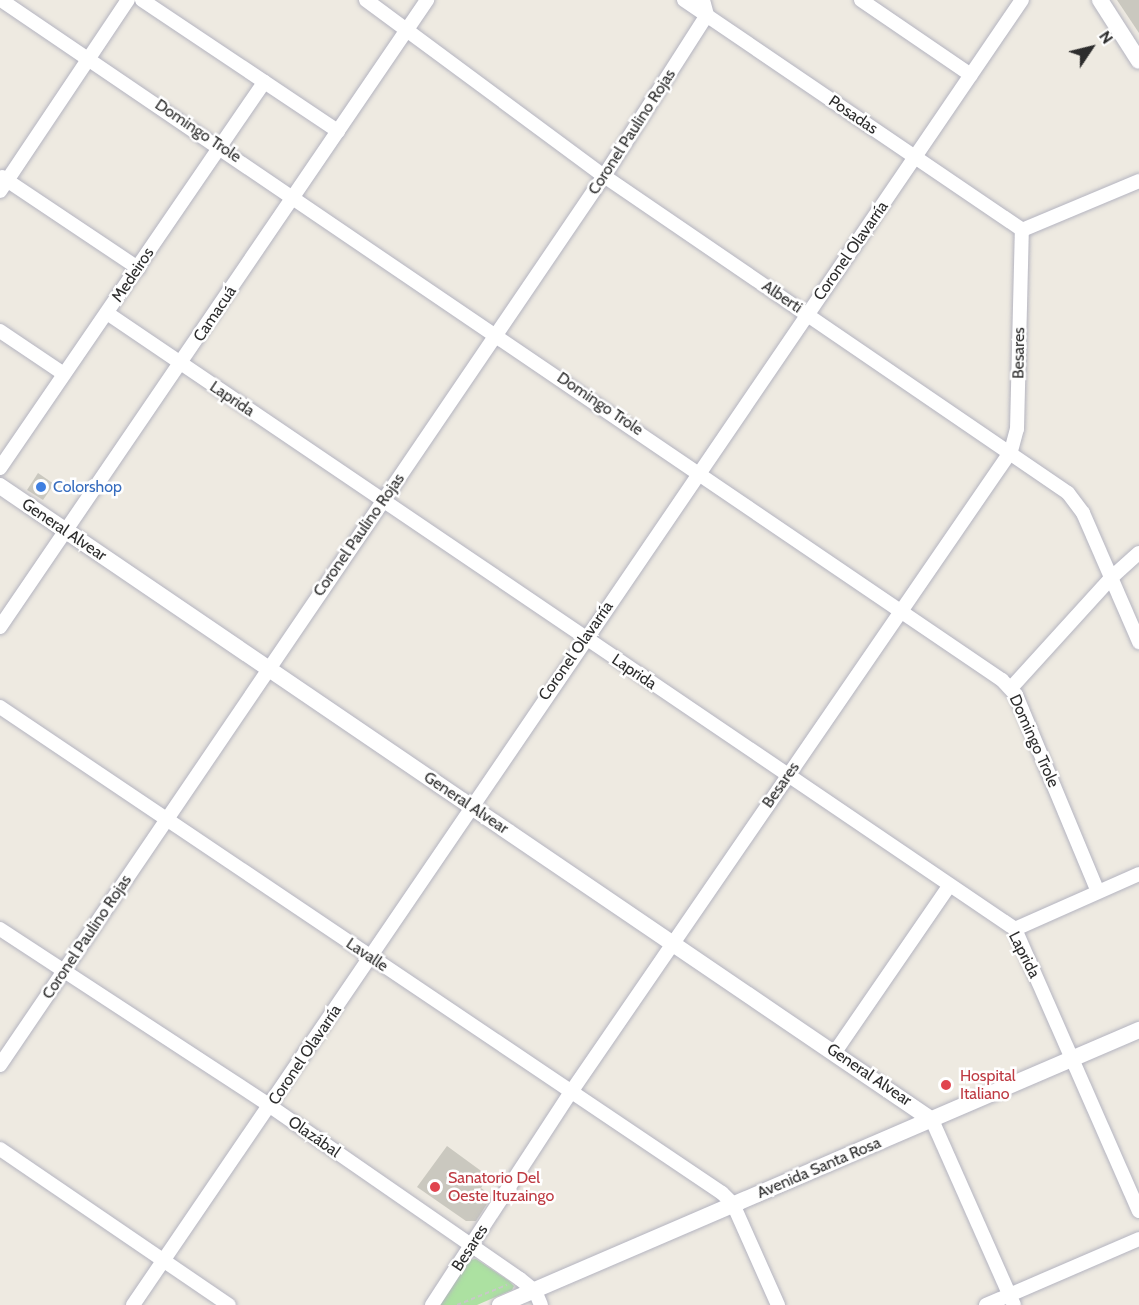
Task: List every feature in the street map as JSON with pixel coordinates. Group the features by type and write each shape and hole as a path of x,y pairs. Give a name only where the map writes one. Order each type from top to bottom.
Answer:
{"street":[{"name":"Domingo Trole","path":"1,0 294,195 902,610 1011,688 1098,892"},
{"path":"128,0 2,182 138,268"},
{"path":"142,0 338,131"},
{"name":"Alberti","path":"366,0 604,176 1011,451 1077,503 1139,642"},
{"name":"Camacuá","path":"0,627 427,0"},
{"name":"Posadas","path":"684,0 1022,230"},
{"path":"703,0 707,15"},
{"path":"861,0 971,75"},
{"name":"Coronel Olavarría","path":"134,1305 470,806 916,158 1022,0"},
{"path":"1100,0 1139,61"},
{"name":"Coronel Paulino Rojas","path":"0,1065 604,176 707,15"},
{"name":"Medeiros","path":"0,468 264,82"},
{"path":"1022,230 1139,181"},
{"name":"Besares","path":"432,1305 571,1092 672,943 1011,451 1017,429 1022,230"},
{"name":"Laprida","path":"107,313 1015,929 1139,1211"},
{"path":"0,331 64,374"},
{"name":"General Alvear","path":"0,486 932,1120"},
{"path":"1011,688 1112,578 1139,553"},
{"name":"Lavalle","path":"0,707 722,1193 733,1204"},
{"path":"1015,929 1139,874"},
{"path":"835,1052 950,886"},
{"name":"Olazábal","path":"0,929 270,1106 520,1279 538,1298"},
{"name":"Avenida Santa Rosa","path":"500,1305 538,1298 733,1204 1139,1030"},
{"path":"932,1120 1012,1300"},
{"path":"0,1149 229,1305"},
{"path":"733,1204 778,1305"},
{"path":"986,1305 1012,1300 1139,1239"}],"path":[{"path":"457,1305 520,1279"}],"green space":[{"path":"476,1259 509,1281 514,1286 512,1290 477,1305 439,1305 469,1260"}],"building":[{"path":"1117,0 1139,0 1139,33"},
{"name":"Colorshop","path":"38,473 54,484 43,500 27,490"},
{"path":"447,1146 488,1176 481,1188 492,1196 476,1221 466,1221 417,1187"}],"place":[{"name":"Colorshop","path":"41,487"},
{"name":"Hospital Italiano","path":"946,1085"},
{"name":"Sanatorio Del Oeste Ituzaingo","path":"435,1187"}]}
